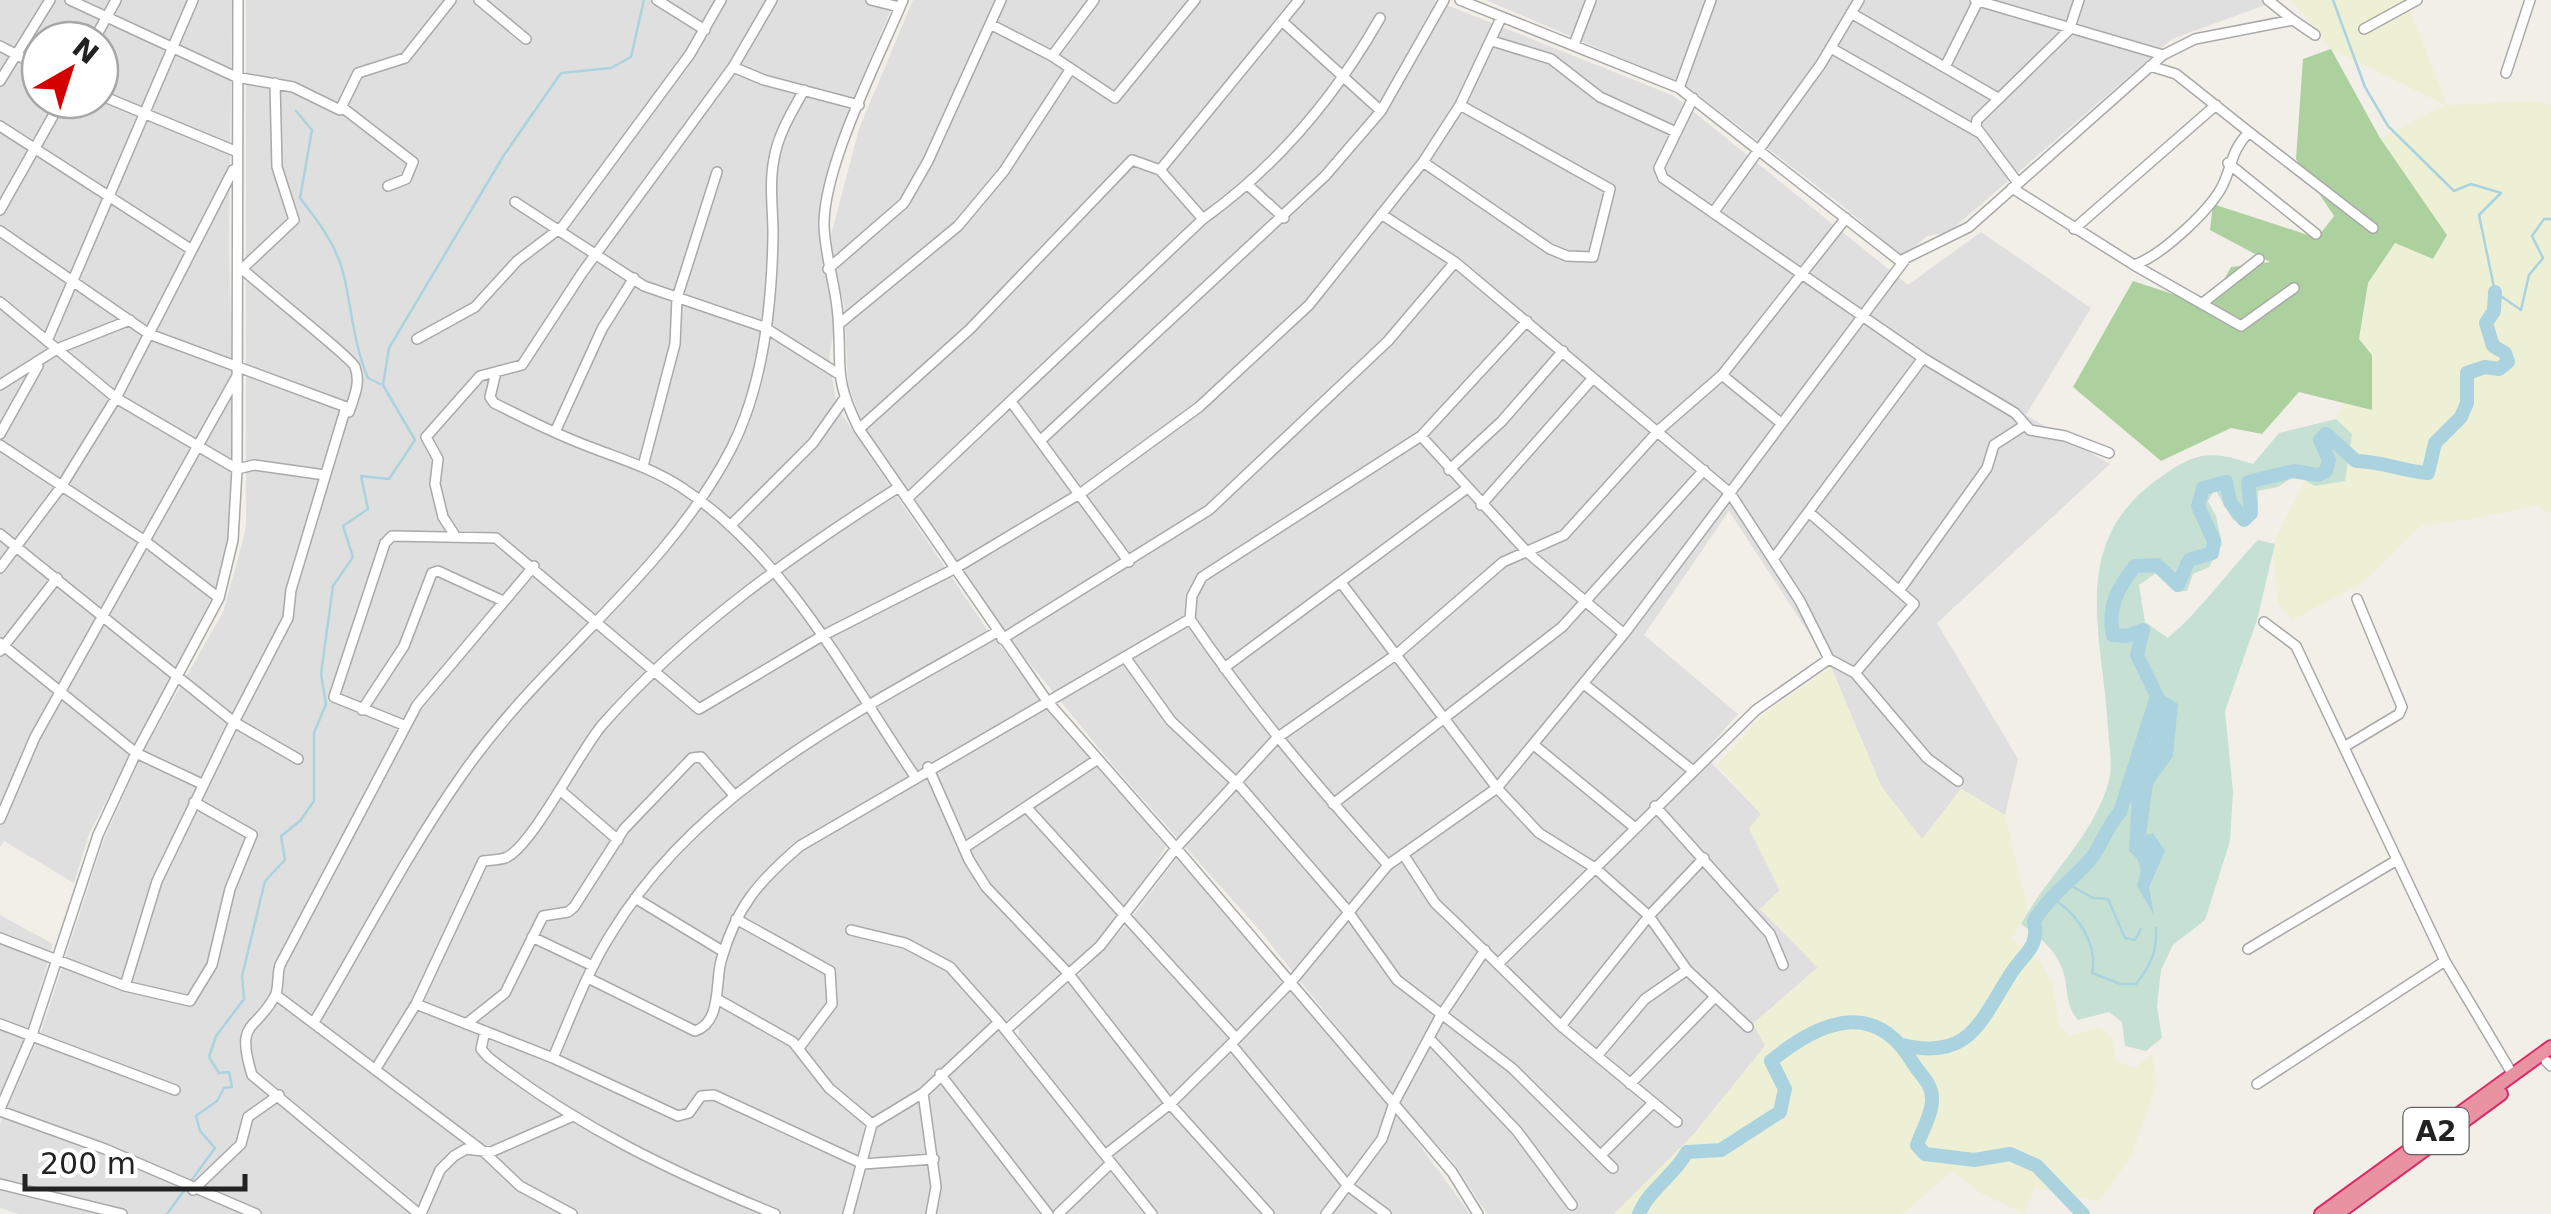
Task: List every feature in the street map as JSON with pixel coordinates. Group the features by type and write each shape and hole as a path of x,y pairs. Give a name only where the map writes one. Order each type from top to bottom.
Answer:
{"highway":[{"name":"A2","path":"2321,1214 2551,1047"},
{"name":"A2","path":"2337,1214 2549,1061"}],"street":[{"path":"0,81 50,0"},
{"path":"70,0 236,77 275,83 343,108 413,162 406,179 388,186"},
{"path":"105,20 116,0"},
{"path":"48,341 193,0"},
{"path":"238,0 234,167 239,266 233,540 219,598 136,754 88,862 32,1035 0,1110 105,1149 256,1214"},
{"path":"343,108 358,73 405,58 452,0"},
{"path":"478,0 526,39"},
{"path":"657,0 705,30"},
{"path":"417,339 475,307 516,260 559,230 705,30 721,0"},
{"path":"454,534 443,517 435,484 438,459 426,437 480,376 522,365 597,252 733,67 772,0"},
{"path":"871,0 901,4 859,105 826,207 828,269 838,324 837,373 844,399 859,429 1047,700 1292,980 1452,1172 1478,1214"},
{"path":"828,269 904,203 928,161 1001,0"},
{"path":"1052,56 1094,0"},
{"path":"990,24 1052,56 1108,98 1119,97 1195,0"},
{"path":"1160,170 1298,0"},
{"path":"1041,440 1284,218 1381,110 1444,0"},
{"path":"1460,0 1575,42 1679,88 1904,261"},
{"path":"1575,42 1591,0"},
{"path":"1679,88 1711,0"},
{"path":"1713,213 1831,48 1859,0"},
{"path":"1944,67 1976,0 2163,55"},
{"path":"2079,0 2069,30 1996,97 1977,120 1981,134 2015,185 2074,229 2241,326 2294,288"},
{"path":"2268,0 2315,36"},
{"path":"2364,29 2416,0"},
{"path":"2506,73 2530,0"},
{"path":"1851,13 1996,97"},
{"path":"907,499 1203,219 1249,186 1347,77 1380,18"},
{"path":"406,726 334,697 385,542 392,536 454,534 496,538 534,566 699,710 822,636 956,568 1081,493 1199,407 1309,305 1423,162 1460,105 1501,18"},
{"path":"1058,1214 1108,1159 1170,1104 1292,980 1388,865 1497,788 1624,634 1904,261 1969,227 2163,55 2196,39 2292,20"},
{"path":"1283,22 1381,110"},
{"path":"1492,41 1552,60 1600,97 1676,132"},
{"path":"0,46 20,56"},
{"path":"1831,48 1981,134"},
{"path":"2150,66 2176,74 2373,228"},
{"path":"733,67 859,105"},
{"path":"838,324 958,226 1004,171 1070,70"},
{"path":"239,266 294,220 277,167 280,137 275,83"},
{"path":"314,1022 462,774 596,620 657,558 698,501 743,422 764,327 773,236 774,157 782,130 804,90"},
{"path":"1694,98 1658,172 1923,358 2015,413 2024,425 2109,453"},
{"path":"120,104 235,150"},
{"path":"1423,162 1550,249 1567,256 1593,257 1612,194 1610,188 1460,105"},
{"path":"2074,229 2216,106"},
{"path":"0,210 51,120"},
{"path":"0,126 192,250"},
{"path":"2134,266 2203,213 2226,180 2228,163 2249,132"},
{"path":"859,429 970,329 1123,166 1140,159 1160,170 1203,219"},
{"path":"2228,163 2316,234"},
{"path":"0,568 61,487 116,398 234,167"},
{"path":"643,466 676,344 678,298 717,172"},
{"path":"1249,186 1284,218"},
{"path":"515,202 634,278 678,298 764,327 837,373"},
{"path":"1380,214 1455,262 1730,493 1774,558 1829,660 1856,674 1926,758 1958,781"},
{"path":"848,1214 872,1124 923,1093 940,1074 1068,974 1126,916 1176,848 1278,738 1398,654 1503,562 1564,535 1659,430 1722,375 1846,218"},
{"path":"0,231 149,334 342,404 348,414"},
{"path":"2204,302 2259,259"},
{"path":"553,1058 590,979 592,966 634,898 734,795 772,766 868,706 1129,562 1208,510 1388,341 1455,262"},
{"path":"124,986 158,881 202,784 288,618 325,475 358,384 353,361 299,321 239,266"},
{"path":"555,432 602,328 634,278"},
{"path":"0,302 116,398 237,469 254,464 325,475"},
{"path":"0,385 57,350 130,320"},
{"path":"1388,865 1278,738 1224,668 1190,619 1192,596 1202,577 1421,436 1526,321"},
{"path":"1450,470 1502,421 1563,351"},
{"path":"1774,558 1811,514 1923,358"},
{"path":"0,434 39,364"},
{"path":"496,372 491,401 555,432 643,466 730,526 822,636 914,775"},
{"path":"1722,375 1780,423"},
{"path":"0,819 35,737 237,376"},
{"path":"1481,505 1593,378"},
{"path":"730,526 813,443 844,399"},
{"path":"1012,402 1129,562"},
{"path":"1900,591 1988,468 1994,445 2024,425"},
{"path":"1421,436 1526,552 1624,634"},
{"path":"0,445 145,540 219,598"},
{"path":"1333,804 1445,716 1525,660 1585,601 1704,470"},
{"path":"375,1070 416,1004 483,862 513,854 599,728 652,670 774,574 899,487"},
{"path":"1224,668 1466,489"},
{"path":"1811,514 1914,604 1914,610 1856,674"},
{"path":"0,534 234,722 298,760"},
{"path":"534,566 440,673 406,726 280,964 276,995 249,1028 246,1048 252,1075 335,1148 420,1214 440,1170 466,1149 492,1152 571,1117"},
{"path":"362,710 404,646 432,574 438,572 504,601"},
{"path":"56,578 1,647 136,754 202,784"},
{"path":"1342,584 1497,788 1540,833 1596,868 1649,916 1687,970 1748,1026"},
{"path":"2344,747 2399,714 2402,706 2358,599"},
{"path":"590,979 696,1031 711,1019 724,952 736,918 758,882 800,846 914,775 1190,619"},
{"path":"2264,622 2296,646 2445,962 2513,1075"},
{"path":"1124,658 1172,721 1239,784 1347,910 1396,980 1512,1068 1613,1168"},
{"path":"1500,962 1654,806 1756,710 1829,660"},
{"path":"1584,684 1692,770"},
{"path":"1534,745 1634,827"},
{"path":"466,1024 505,993 543,916 568,912 574,907 618,840 696,756 734,795"},
{"path":"964,848 1098,759"},
{"path":"928,767 986,887 1068,974 1170,1104 1269,1214"},
{"path":"560,790 618,840"},
{"path":"0,938 55,963 124,986 190,1001 212,965 230,889 252,835 194,802"},
{"path":"1654,806 1770,934 1782,965"},
{"path":"1028,809 1233,1041 1348,1186 1386,1214"},
{"path":"1403,854 1436,902 1561,1026 1677,1122"},
{"path":"1561,1026 1649,916 1704,858"},
{"path":"2248,949 2397,860"},
{"path":"634,898 724,952"},
{"path":"736,918 830,971 832,1004 799,1048"},
{"path":"851,930 886,936 933,956 964,982 1152,1214"},
{"path":"532,937 592,966"},
{"path":"1326,1214 1382,1140 1394,1103 1440,1017 1486,950"},
{"path":"2257,1084 2445,962"},
{"path":"1597,1056 1644,998 1687,970"},
{"path":"276,995 482,1151 520,1186 572,1214"},
{"path":"1630,1084 1715,997"},
{"path":"716,999 799,1048 828,1088 872,1124"},
{"path":"416,1004 553,1058 678,1116 689,1113 701,1096 714,1096 863,1164 934,1159"},
{"path":"0,1024 174,1090"},
{"path":"485,1032 481,1049 488,1057 571,1117 621,1147 749,1209 776,1214"},
{"path":"1429,1038 1451,1056 1482,1099 1516,1131 1572,1206"},
{"path":"940,1074 1048,1214"},
{"path":"923,1093 934,1159 930,1214"},
{"path":"186,1187 241,1144 248,1117 279,1095"},
{"path":"1601,1155 1653,1102"},
{"path":"0,1184 122,1214"}],"shaded area":[{"path":"0,0 232,0 229,252 235,458 229,537 216,590 89,834 74,883 4,841 0,847"},
{"path":"246,0 895,0 856,92 823,192 819,220 835,324 829,357 837,407 988,631 1166,847 1135,896 1096,942 997,1029 1144,1214 19,1214 0,1208 0,1124 41,1032 104,839 143,752 223,612 246,525"},
{"path":"913,0 1434,0 1674,96 1908,285 1981,232 2091,308 2026,415 2110,464 1937,623 2018,759 2005,815 1961,789 1922,840 1881,786 1831,667 1729,511 1644,635 1738,714 1703,754 1762,815 1749,828 1780,890 1761,909 1818,967 1754,1023 1765,1046 1694,1134 1614,1214 1487,1214 1454,1163 1388,1091 1261,932 1116,769 1001,628 866,432 848,385 844,304 834,272 831,235 859,129"},
{"path":"1486,0 2263,0 2268,4 2172,39 1949,232 1927,236 1902,258 1848,210 1688,87"},
{"path":"1178,856 1392,1107 1470,1214 1159,1214 1019,1039 1018,1024 1080,974 1127,924"},
{"path":"0,915 53,944 28,1031 0,1100"}],"green space":[{"path":"2291,0 2406,0 2447,105 2535,101 2551,105 2551,514 2537,505 2422,525 2361,584 2292,620 2278,604 2272,545 2344,403 2372,409 2359,340 2368,283 2395,243 2447,235 2380,138 2445,105 2331,49"},
{"path":"2331,49 2380,138 2447,235 2433,259 2395,243 2368,283 2359,339 2372,355 2372,410 2299,392 2262,434 2231,428 2161,461 2073,387 2133,281 2209,306 2231,267 2270,262 2210,230 2213,204 2317,238 2334,216 2296,159 2303,59"},
{"path":"2336,419 2352,434 2345,481 2315,486 2296,475 2278,487 2258,491 2258,508 2248,526 2233,520 2215,489 2208,501 2222,544 2209,567 2193,574 2187,591 2175,592 2156,573 2139,585 2145,622 2168,638 2258,540 2275,544 2257,620 2225,711 2233,792 2230,841 2205,920 2173,945 2161,970 2157,1006 2162,1038 2146,1051 2125,1046 2122,1022 2109,1012 2078,1020 2070,1007 2058,959 2021,924 2081,838 2109,781 2097,594 2110,534 2128,506 2181,464 2212,455 2253,464 2279,433"},
{"path":"1831,667 1881,786 1922,839 1961,789 2005,815 2028,910 2012,939 2039,960 2053,983 2058,1023 2069,1036 2099,1027 2112,1038 2116,1062 2136,1067 2152,1053 2157,1084 2132,1155 2099,1202 2035,1187 2025,1214 1982,1194 1952,1172 1902,1214 1614,1214 1694,1134 1765,1046 1753,1024 1818,968 1760,909 1780,890 1749,828 1761,814 1717,765 1762,715"}],"water":[{"path":"2160,693 2178,704 2173,756 2153,784 2146,835 2153,833 2165,851 2149,887 2154,915 2137,886 2140,867 2129,851 2133,773 2150,743"}],"waterway":[{"path":"167,1214 215,1148 200,1131 196,1116 217,1101 224,1088 232,1087 229,1072 219,1073 209,1057 216,1036 244,999 242,976 265,881 285,860 281,836 300,821 314,801 314,733 326,704 321,674 333,586 353,557 343,526 368,509 361,476 389,479 415,440 383,385 389,348 504,155 561,73 611,68 631,57 644,0"},
{"path":"2333,0 2365,87 2388,126 2454,191 2471,184 2501,193 2479,215 2495,292 2521,310 2529,275 2543,258 2532,236 2544,219 2551,219"},
{"path":"296,111 312,130 300,198 335,251 363,365 368,378 380,384"},
{"path":"1903,1045 1943,1047 1970,1034 2032,945 2034,921 2040,912 2089,861 2120,812 2157,696 2137,655 2143,630 2127,636 2113,635 2115,598 2135,566 2157,565 2178,585 2189,560 2212,553 2214,541 2198,506 2203,488 2226,482 2230,502 2244,520 2251,513 2248,482 2293,471 2318,475 2326,471 2329,460 2320,440 2326,434 2356,461 2428,473 2435,443 2461,417 2467,403 2467,373 2485,367 2499,369 2508,362 2505,353 2493,346 2486,323 2494,311 2495,292"},
{"path":"2068,884 2093,898 2108,899 2125,938 2135,940 2141,929"},
{"path":"2058,902 2086,933 2092,973 2121,984 2136,984 2146,971 2154,951 2156,928"},
{"path":"1639,1214 1687,1152 1721,1150 1780,1112 1785,1089 1771,1061 1806,1036 1843,1023 1879,1028 1896,1040 1928,1084 1932,1105 1917,1145 1925,1154 1974,1160 2010,1154 2037,1166 2083,1214"}]}
